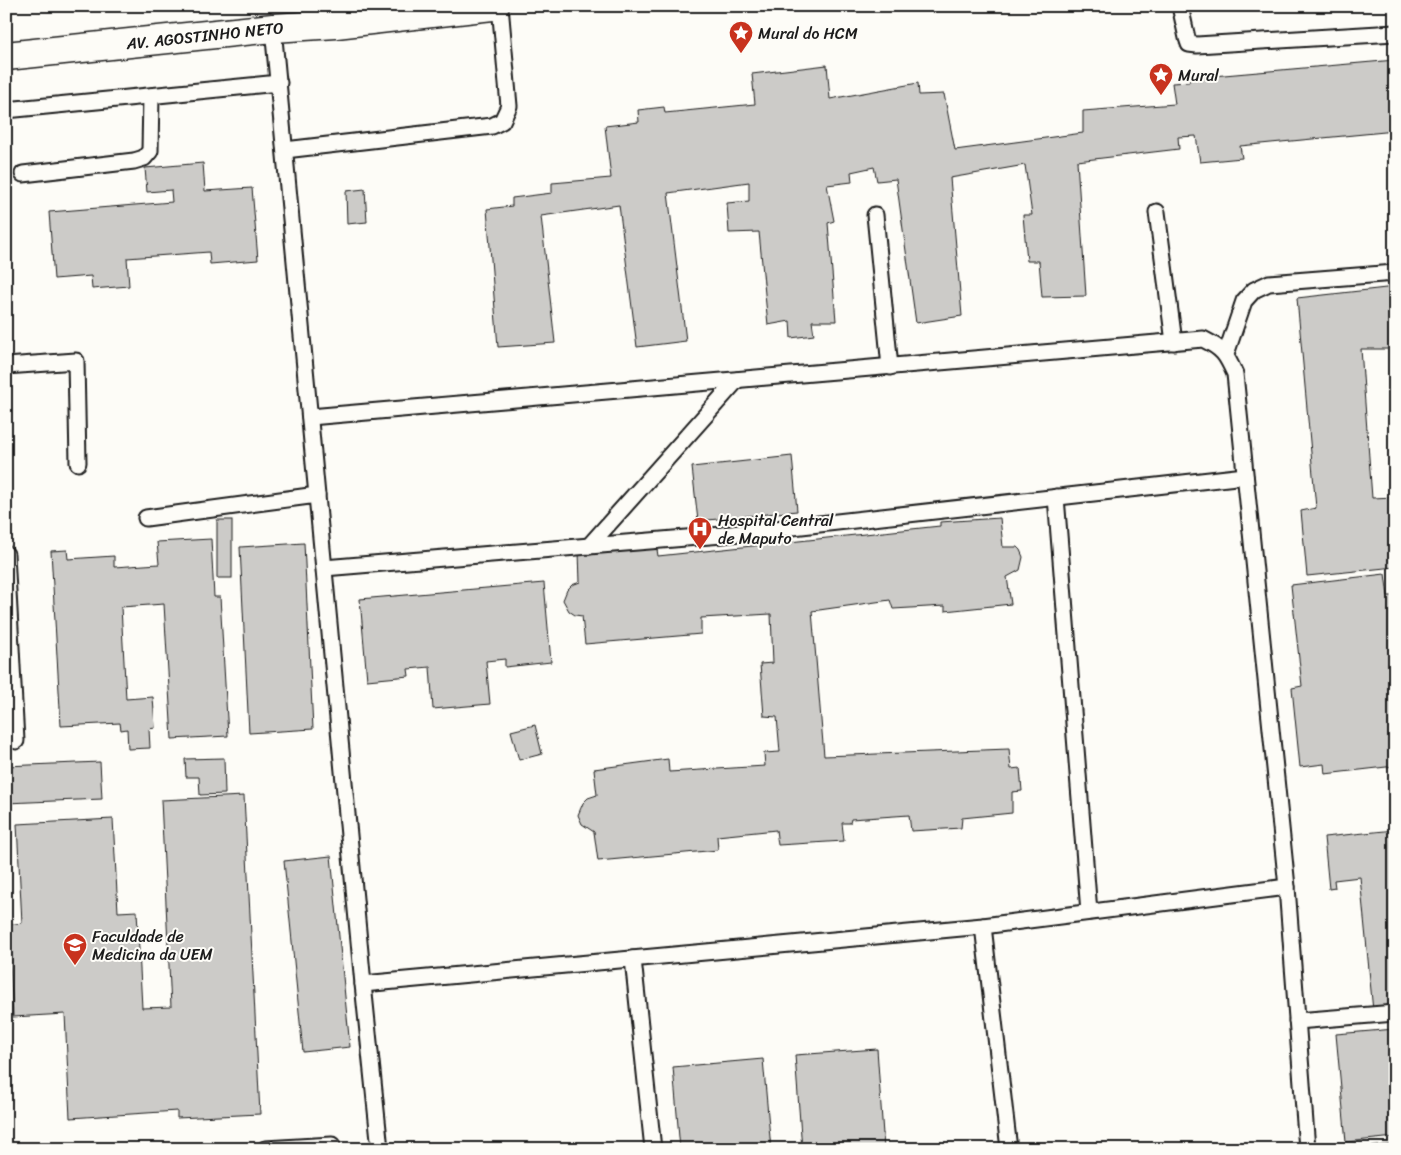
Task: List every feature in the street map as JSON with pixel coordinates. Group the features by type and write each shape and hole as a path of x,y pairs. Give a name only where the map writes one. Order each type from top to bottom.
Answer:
{"street":[{"name":"AV. AGOSTINHO NETO","path":"6,56 273,28 335,15 492,6"}],"lane":[{"path":"285,150 492,126 502,121 509,106 500,6"},
{"path":"1180,6 1186,38 1190,44 1197,46 1395,33"},
{"path":"273,28 380,1149"},
{"path":"6,110 279,83"},
{"path":"23,174 134,161 144,158 150,151 151,96"},
{"path":"1157,212 1174,342"},
{"path":"875,214 890,367"},
{"path":"1226,354 1244,301 1254,290 1268,282 1395,274"},
{"path":"310,417 1203,339 1216,345 1226,354 1235,374 1287,887 1307,1149"},
{"path":"6,366 76,361 78,463"},
{"path":"589,546 737,380"},
{"path":"324,568 722,535 1245,476"},
{"path":"146,518 317,495"},
{"path":"1056,497 1089,912"},
{"path":"6,554 16,741"},
{"path":"363,984 983,926 1287,887"},
{"path":"983,926 1008,1149"},
{"path":"633,959 654,1149"},
{"path":"1298,1021 1395,1013"},
{"path":"265,1149 332,1145"}],"building":[{"path":"1395,60 1395,131 1240,146 1242,158 1200,162 1196,136 1178,137 1179,149 1077,161 1086,296 1042,297 1039,261 1027,261 1023,215 1032,215 1025,165 950,178 962,316 916,323 896,179 877,181 874,167 851,172 852,182 827,185 834,221 828,223 836,321 812,321 814,335 791,338 790,321 768,325 759,232 729,233 727,203 749,201 749,182 668,193 686,341 637,347 619,205 541,216 555,343 498,347 487,209 512,206 512,198 552,193 552,183 611,178 605,126 639,122 638,110 664,107 665,113 755,104 752,74 827,65 830,99 918,83 919,95 944,94 955,150 1083,133 1083,111 1175,104 1172,83 1189,82 1190,78"},
{"path":"203,163 205,191 252,188 258,260 210,264 209,252 127,258 129,286 92,289 91,276 54,279 49,212 172,202 171,190 147,192 145,168"},
{"path":"365,189 367,222 347,224 346,191"},
{"path":"1395,287 1395,349 1361,349 1372,498 1395,497 1395,567 1307,576 1301,511 1316,508 1297,298"},
{"path":"792,456 797,511 698,521 692,467"},
{"path":"1000,518 1003,547 1017,547 1023,557 1020,570 1007,577 1011,604 945,611 945,606 893,609 890,600 812,611 824,756 1009,749 1011,769 1020,768 1022,791 1012,792 1012,813 962,818 961,828 911,831 909,815 851,819 850,823 842,823 844,841 778,845 776,830 717,836 718,850 598,861 594,832 582,824 578,815 583,803 588,798 597,795 594,769 668,759 669,772 765,766 764,753 780,752 777,717 764,716 760,664 773,663 771,614 701,618 701,634 585,644 582,616 575,615 569,611 563,600 567,590 572,585 580,582 579,552 656,543 658,556 940,526 940,522"},
{"path":"217,520 232,520 232,578 217,578"},
{"path":"211,539 214,597 220,597 228,736 172,739 164,604 121,607 126,699 153,697 155,728 149,729 150,748 128,749 127,729 121,730 120,723 61,726 51,551 67,550 68,559 114,556 114,567 159,564 157,542"},
{"path":"304,543 313,729 249,733 240,547"},
{"path":"1385,574 1388,596 1395,596 1395,766 1325,774 1324,764 1300,767 1292,688 1302,686 1291,585"},
{"path":"544,583 551,662 505,667 505,659 486,661 490,704 433,709 430,667 408,669 409,676 367,680 360,599"},
{"path":"535,725 542,754 519,760 511,731"},
{"path":"224,758 225,794 200,795 199,777 186,777 185,759"},
{"path":"100,762 102,799 6,803 6,766"},
{"name":"Faculdade de Medicina da UEM","path":"244,796 260,1114 177,1118 177,1111 70,1118 65,1014 13,1017 8,925 22,923 17,824 113,819 118,912 137,911 142,1008 171,1007 161,800"},
{"path":"1395,830 1395,1009 1373,1011 1360,877 1334,880 1335,888 1329,889 1324,837"},
{"path":"331,856 350,1047 303,1052 284,861"},
{"path":"1395,1029 1395,1137 1346,1142 1336,1034"},
{"path":"877,1049 884,1149 802,1149 795,1055"},
{"path":"763,1059 771,1149 680,1149 673,1067"},
{"path":"1395,1144 1395,1149 1351,1149"}],"place":[{"name":"Mural do HCM","path":"741,54"},
{"name":"Mural","path":"1161,96"},
{"name":"Hospital Central de Maputo","path":"700,550"},
{"name":"Faculdade de Medicina da UEM","path":"75,966"}]}
